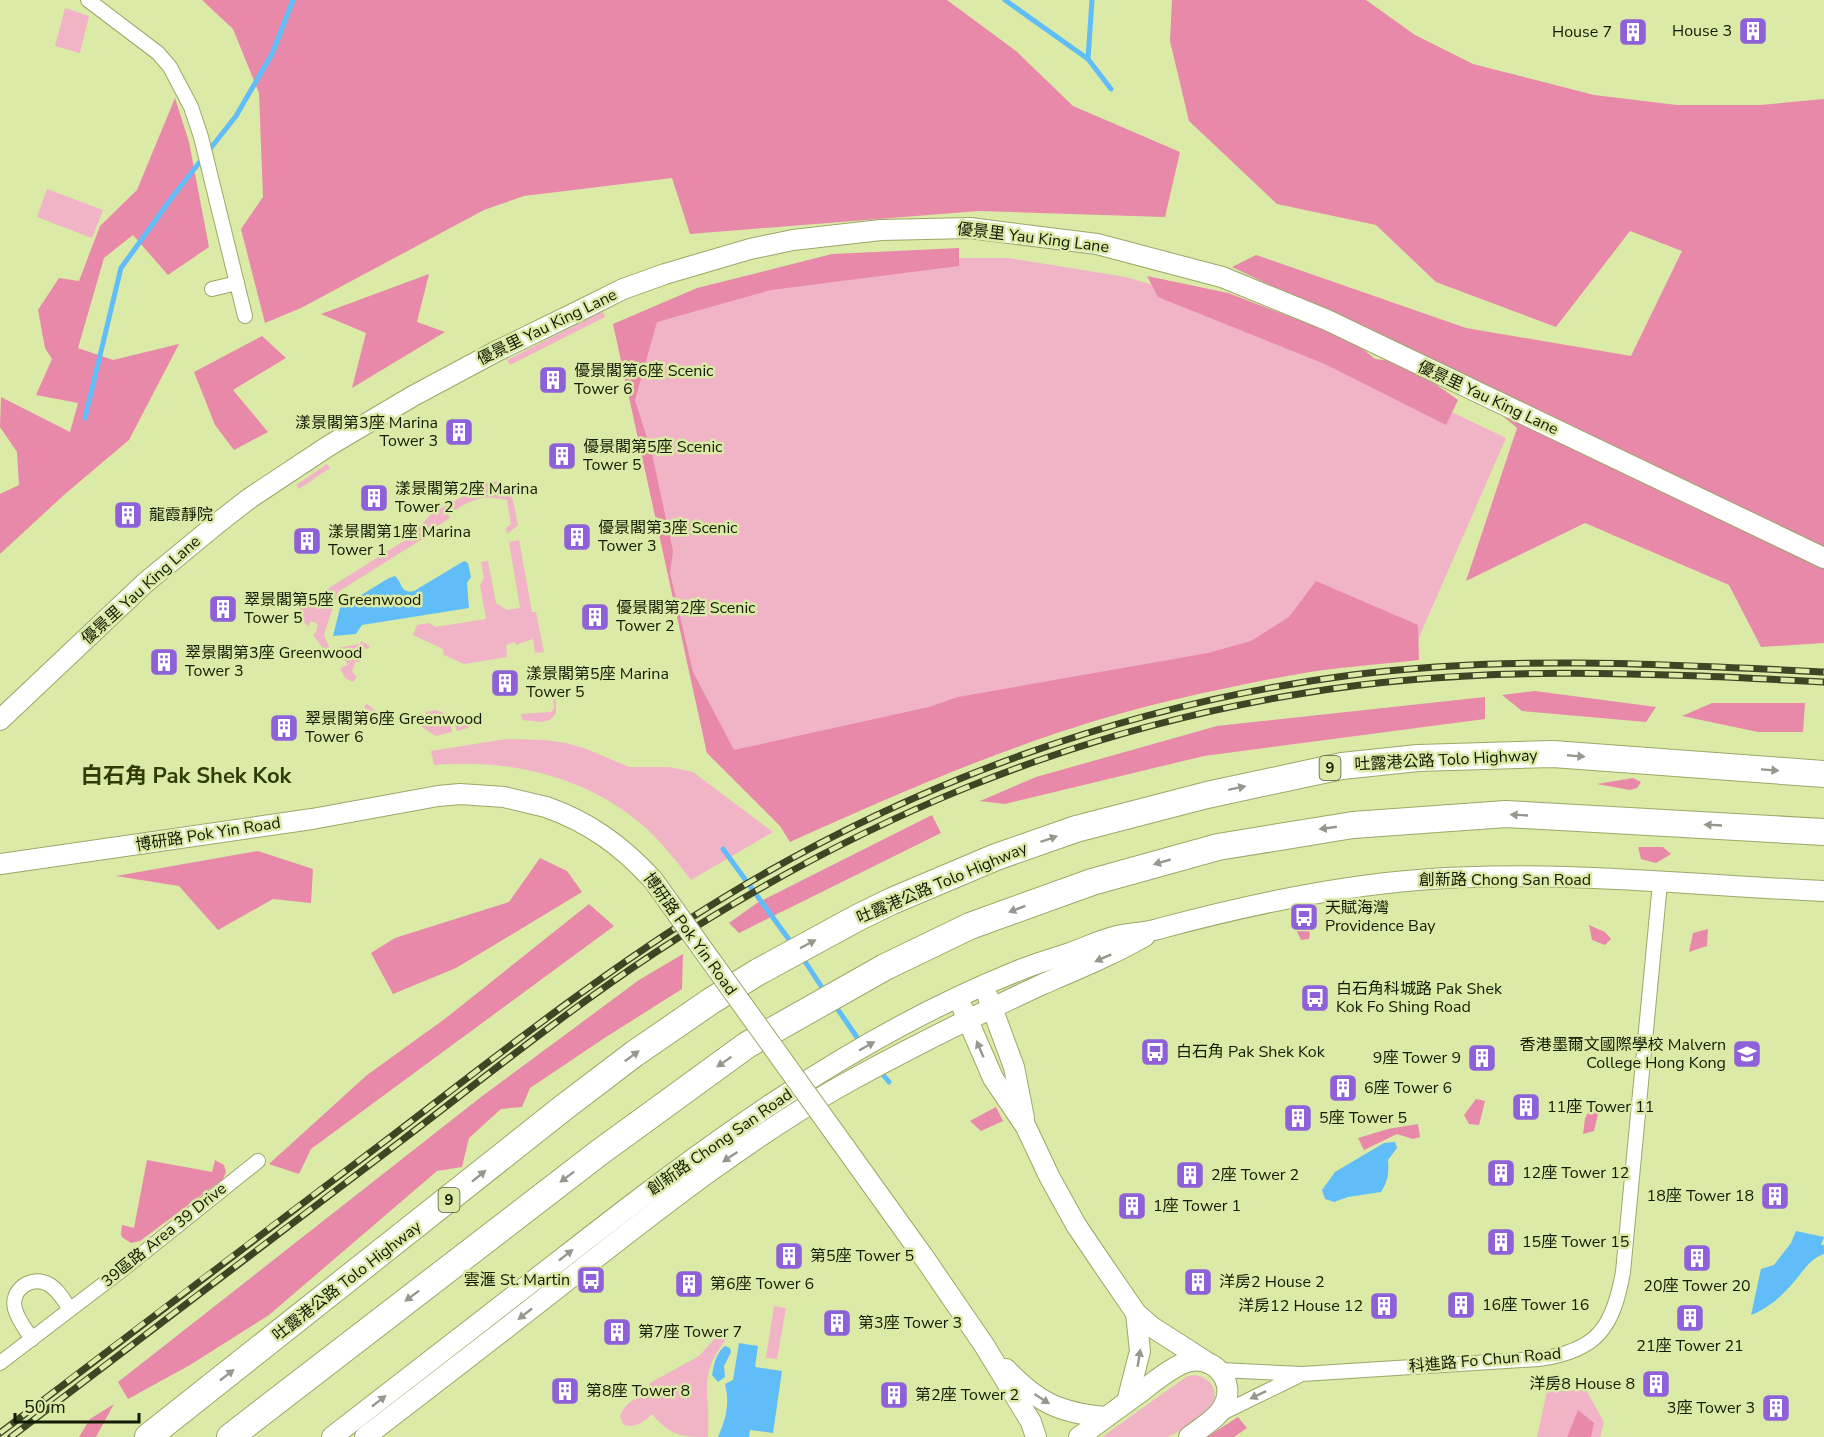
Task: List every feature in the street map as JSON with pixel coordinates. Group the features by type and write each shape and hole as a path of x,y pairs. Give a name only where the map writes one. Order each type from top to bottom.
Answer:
{"highway":[{"name":"吐露港公路 Tolo Highway","path":"148,1437 616,1068 711,1001 758,972 859,917 959,872 1076,829 1207,795 1342,766 1418,758 1553,754 1824,774"},
{"path":"230,1437 404,1301 672,1098 747,1045 885,967 970,926 1092,882 1218,847 1353,825 1506,814 1824,832"},
{"path":"1793,830 1824,838"}],"street":[{"path":"88,0 146,42 170,67 191,107 201,137 245,316"},
{"name":"優景里 Yau King Lane","path":"0,720 145,583 219,522 250,498 330,445 423,391 497,351 623,289 664,274 750,249 837,234 881,230 970,228 1097,244 1222,277 1327,320 1824,558"},
{"path":"212,289 237,283"},
{"name":"博研路 Pok Yin Road","path":"0,864 312,819 460,794 504,797 546,807 571,816 593,828 634,860 653,880 923,1256 984,1345 1031,1422 1036,1437"},
{"name":"博研路 Pok Yin Road","path":"0,874 64,856"},
{"name":"創新路 Chong San Road","path":"332,1437 705,1150 825,1070 909,1022 1017,971 1116,937 1155,930 1275,900 1357,886 1470,877 1548,876 1824,891"},
{"name":"科進路 Fo Chun Road","path":"1079,1437 1171,1370 1193,1360 1213,1366 1302,1374 1539,1359 1561,1356 1579,1349 1598,1336 1611,1316 1623,1272 1660,883"},
{"name":"創新路 Chong San Road","path":"365,1437 718,1165 838,1088 968,1020 1120,951 1155,930"},
{"path":"983,986 1014,1067 1026,1127"},
{"path":"958,998 993,1078 1026,1127 1048,1176 1076,1225 1136,1313 1152,1327 1213,1366"},
{"name":"39區路 Area 39 Drive","path":"0,1364 258,1161"},
{"path":"32,1339 15,1310 16,1296 24,1284 46,1282 70,1309"},
{"path":"1127,1402 1140,1351 1136,1313"},
{"name":"博研路 Pok Yin Road","path":"984,1345 1011,1374 1046,1403 1077,1414 1106,1417"},
{"name":"科進路 Fo Chun Road","path":"1189,1437 1225,1405 1228,1392 1226,1379 1213,1366"},
{"name":"科進路 Fo Chun Road","path":"1215,1416 1302,1374"}],"shaded area":[{"path":"202,0 947,0 1016,51 1073,106 1180,152 1165,217 979,211 690,234 672,178 524,196 484,210 301,308 265,323 241,229 263,197 259,93 233,29"},
{"path":"1172,0 1366,0 1415,35 1473,64 1594,95 1677,105 1760,105 1824,99 1824,643 1761,647 1729,585 1585,523 1466,581 1517,428 1450,371 1232,267 1256,255 1466,328 1631,356 1682,251 1630,231 1556,327 1436,282 1376,225 1277,204 1189,121 1170,41"},
{"path":"65,8 89,16 80,53 55,46"},
{"path":"175,98 189,142 209,247 168,275 133,235 104,258 78,348 113,360 179,344 129,440 65,494 0,554 0,494 19,485 17,452 0,427 1,397 70,432 78,403 36,395 52,359 45,348 38,310 59,278 79,281 100,226 137,190"},
{"path":"47,189 103,210 92,238 37,217"},
{"path":"959,248 959,266 771,290 657,322 635,400 652,454 673,551 670,573 693,672 734,750 929,707 958,697 1208,653 1251,641 1289,617 1316,581 1418,625 1419,660 1293,675 1173,700 1074,727 931,781 790,842 780,826 707,753 613,324 697,288 832,254"},
{"path":"958,258 1009,258 1126,277 1217,304 1333,355 1506,438 1417,642 1025,725 707,753 618,347 637,323 761,281"},
{"path":"429,274 417,322 445,332 352,388 366,333 321,314"},
{"path":"1147,276 1228,293 1352,340 1375,359 1404,362 1458,400 1446,425 1327,365 1158,297"},
{"path":"603,311 605,317 510,365 507,360"},
{"path":"262,336 286,358 233,390 268,432 234,450 215,425 194,372"},
{"path":"327,464 330,468 299,489 296,485"},
{"path":"490,481 504,485 512,496 518,525 507,534 506,528 511,524 507,500 490,497 476,499 448,514 450,518 431,530 432,533 338,592 324,635 330,649 360,644 361,641 370,646 368,649 360,648 357,654 361,659 360,662 355,662 352,672 357,677 353,682 345,678 340,668 348,665 343,657 332,660 313,635 318,624 311,621 308,627 301,618 299,607 410,537 431,514"},
{"path":"519,540 532,612 536,612 544,652 535,653 533,639 516,645 515,642 506,645 507,657 464,664 444,655 443,649 413,635 417,625 430,623 435,627 486,619 480,585 484,578 481,562 488,561 496,603 507,610 520,608 509,542"},
{"path":"1535,691 1656,707 1646,722 1522,711 1502,695"},
{"path":"1485,697 1485,719 1204,756 1005,804 980,801 1036,777 1217,726"},
{"path":"556,698 556,713 550,720 542,722 522,720 521,714 551,712 554,708 553,699"},
{"path":"1712,703 1805,703 1803,732 1758,732 1682,716"},
{"path":"367,704 385,718 379,722 374,720 364,706"},
{"path":"436,710 448,715 452,732 436,736 422,727 426,712"},
{"path":"475,718 468,728 457,731 454,721"},
{"path":"506,739 565,743 584,748 629,767 669,767 693,772 773,832 691,880 651,833 635,819 590,791 540,773 514,768 461,764 434,765 431,751"},
{"path":"1633,778 1641,782 1637,788 1630,790 1597,784"},
{"path":"932,815 941,833 739,933 729,923 757,903"},
{"path":"1638,847 1663,847 1671,854 1656,863 1641,859"},
{"path":"258,851 313,869 311,903 273,899 218,930 179,886 116,876"},
{"path":"540,858 567,871 582,892 456,968 393,994 371,953 395,938 509,902"},
{"path":"589,904 614,926 311,1149 299,1174 269,1164 367,1075 446,1018"},
{"path":"1299,916 1310,933 1309,939 1301,940 1292,921"},
{"path":"1589,925 1605,932 1611,939 1605,945 1592,940"},
{"path":"1708,929 1707,946 1689,952 1693,933"},
{"path":"683,954 682,989 530,1088 522,1107 501,1109 469,1138 462,1167 437,1171 269,1315 190,1365 128,1399 118,1382 481,1097 639,980"},
{"path":"1594,1098 1600,1105 1594,1131 1583,1134 1585,1119"},
{"path":"1476,1099 1485,1101 1479,1125 1469,1124 1464,1115"},
{"path":"996,1107 1003,1121 981,1131 970,1121"},
{"path":"1418,1124 1420,1137 1413,1139 1397,1134 1364,1150 1358,1138 1388,1129"},
{"path":"147,1160 212,1172 215,1160 224,1165 226,1172 223,1179 140,1241 131,1243 121,1235 122,1225 134,1228"},
{"path":"774,1306 786,1308 777,1359 766,1358"},
{"path":"719,1334 728,1337 718,1351 708,1375 708,1437 677,1434 665,1427 652,1414 635,1426 623,1424 620,1416 627,1404 647,1396 650,1383 699,1356"},
{"path":"1193,1375 1208,1381 1215,1393 1212,1404 1184,1428 1167,1437 1102,1437 1186,1377"},
{"path":"1586,1390 1604,1422 1600,1437 1537,1437 1547,1391"},
{"path":"114,1404 96,1437 79,1437 90,1419"},
{"path":"1578,1410 1594,1423 1591,1437 1567,1437"},
{"path":"1238,1417 1247,1428 1234,1437 1207,1437"}],"water":[{"path":"464,561 468,563 471,577 467,583 469,608 362,625 356,634 333,636 340,608 389,578 395,576 406,591 414,591"},
{"path":"1395,1142 1397,1148 1388,1160 1388,1177 1381,1192 1348,1197 1334,1202 1325,1199 1322,1190 1335,1172 1384,1143"},
{"path":"1796,1231 1824,1237 1821,1245 1824,1245 1824,1254 1810,1262 1779,1298 1751,1315 1761,1269 1774,1265 1791,1243"},
{"path":"739,1343 758,1346 755,1367 782,1371 773,1433 750,1430 749,1437 718,1437 726,1411 725,1384 733,1380"},
{"path":"725,1346 730,1348 731,1352 724,1366 725,1377 718,1382 712,1375 717,1355"}],"waterway":[{"path":"85,418 121,268 173,196 236,116 272,54 293,0"},
{"path":"1005,0 1088,59"},
{"path":"1092,0 1088,59 1111,89"},
{"path":"723,849 793,945"},
{"path":"802,957 825,992"},
{"path":"834,1004 861,1043"},
{"path":"880,1071 889,1082"}],"railway":[{"path":"0,1433 593,984 718,901 791,859 867,820 944,785 1104,728 1185,706 1268,688 1352,675 1411,669 1529,663 1647,664 1824,672"},
{"path":"11,1437 527,1044 623,974 732,905 809,861 887,822 966,788 1047,757 1130,731 1216,710 1305,693 1370,684 1499,674 1564,673 1824,682"}],"place":[{"name":"House 3","path":"1753,31"},
{"name":"House 7","path":"1633,32"},
{"name":"優景閣第6座 Scenic Tower 6","path":"553,380"},
{"name":"漾景閣第3座 Marina Tower 3","path":"459,432"},
{"name":"優景閣第5座 Scenic Tower 5","path":"562,456"},
{"name":"漾景閣第2座 Marina Tower 2","path":"374,498"},
{"name":"龍霞靜院","path":"128,515"},
{"name":"優景閣第3座 Scenic Tower 3","path":"577,537"},
{"name":"漾景閣第1座 Marina Tower 1","path":"307,541"},
{"name":"翠景閣第5座 Greenwood Tower 5","path":"223,609"},
{"name":"優景閣第2座 Scenic Tower 2","path":"595,617"},
{"name":"翠景閣第3座 Greenwood Tower 3","path":"164,662"},
{"name":"漾景閣第5座 Marina Tower 5","path":"505,683"},
{"name":"翠景閣第6座 Greenwood Tower 6","path":"284,728"},
{"name":"天賦海灣 Providence Bay","path":"1304,917"},
{"name":"白石角科城路 Pak Shek Kok Fo Shing Road","path":"1315,998"},
{"name":"白石角 Pak Shek Kok","path":"1155,1052"},
{"name":"香港墨爾文國際學校 Malvern College Hong Kong","path":"1747,1054"},
{"name":"9座 Tower 9","path":"1482,1058"},
{"name":"6座 Tower 6","path":"1343,1088"},
{"name":"11座 Tower 11","path":"1526,1107"},
{"name":"5座 Tower 5","path":"1298,1118"},
{"name":"12座 Tower 12","path":"1501,1173"},
{"name":"2座 Tower 2","path":"1190,1175"},
{"name":"18座 Tower 18","path":"1775,1196"},
{"name":"1座 Tower 1","path":"1132,1206"},
{"name":"15座 Tower 15","path":"1501,1242"},
{"name":"第5座 Tower 5","path":"789,1256"},
{"name":"20座 Tower 20","path":"1697,1258"},
{"name":"雲滙 St. Martin","path":"591,1280"},
{"name":"洋房2 House 2","path":"1198,1282"},
{"name":"第6座 Tower 6","path":"689,1284"},
{"name":"16座 Tower 16","path":"1461,1305"},
{"name":"洋房12 House 12","path":"1384,1306"},
{"name":"21座 Tower 21","path":"1690,1318"},
{"name":"第3座 Tower 3","path":"837,1323"},
{"name":"第7座 Tower 7","path":"617,1332"},
{"name":"洋房8 House 8","path":"1656,1384"},
{"name":"第8座 Tower 8","path":"565,1391"},
{"name":"第2座 Tower 2","path":"894,1395"},
{"name":"3座 Tower 3","path":"1776,1408"}],"district":[{"name":"白石角 Pak Shek Kok","path":"186,776"}]}
